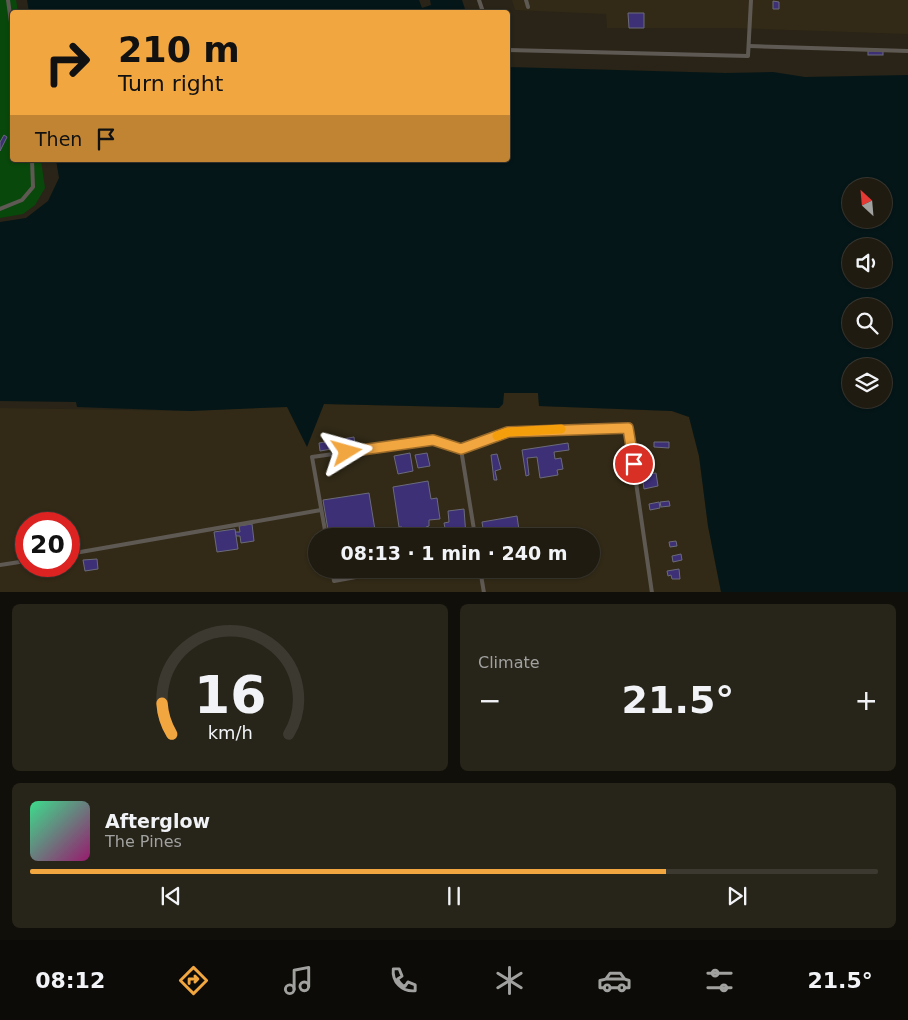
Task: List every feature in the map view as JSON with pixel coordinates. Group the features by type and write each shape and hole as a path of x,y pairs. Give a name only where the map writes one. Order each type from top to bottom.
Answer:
{"lane":[{"path":"8,0 10,15"},
{"path":"526,0 528,7"},
{"path":"510,50 748,56 751,0"},
{"path":"748,46 908,51"},
{"path":"0,208 22,200 33,186 32,162"},
{"path":"324,528 312,457 433,440 461,449 508,432 628,428 652,592"},
{"path":"461,449 474,528"},
{"path":"80,552 321,510"},
{"path":"0,565 15,563"},
{"path":"334,578 334,581 350,578"},
{"path":"482,578 484,592"}],"shaded area":[{"path":"27,0 419,0 422,8 431,5 430,0 462,0 465,10 29,10"},
{"path":"512,0 908,0 908,34 731,28 607,28 606,14 515,10"},
{"path":"510,67 726,73 773,72 805,77 908,75 908,592 721,592 708,526 699,456 689,417 672,411 539,406 538,393 504,393 503,404 499,408 324,404 307,447 287,407 190,411 77,407 76,402 0,401 0,222 26,218 48,201 59,178 56,162 510,162"},
{"path":"520,391 538,393 539,406 672,411 689,417 699,456 708,526 721,592 0,592 0,408 190,411 324,404 499,408 503,404 504,393"}],"green space":[{"path":"0,0 16,0 18,10 10,10 10,162 41,162 45,188 35,205 23,214 0,218"}],"building":[{"path":"773,1 779,2 779,9 773,9"},
{"path":"628,13 644,13 644,28 629,28"},
{"path":"868,51 883,51 883,55 868,55"},
{"path":"4,135 7,137 0,151 0,142"},
{"path":"354,437 355,445 320,451 319,443"},
{"path":"654,442 669,442 669,448 654,447"},
{"path":"568,443 569,450 554,452 555,459 561,458 563,469 557,470 558,475 540,478 537,457 527,458 529,475 526,476 522,450"},
{"path":"410,453 413,471 398,474 394,456"},
{"path":"427,453 430,466 418,468 415,455"},
{"path":"497,454 501,469 495,471 497,480 494,480 491,455"},
{"path":"656,473 658,486 644,489 642,475"},
{"path":"428,481 431,499 437,498 440,519 429,520 429,526 426,528 399,527 393,487"},
{"path":"369,493 375,528 328,528 323,500"},
{"path":"669,501 670,506 661,507 660,502"},
{"path":"659,502 660,508 650,510 649,504"},
{"path":"464,509 465,528 445,528 444,523 449,522 448,511"},
{"path":"517,516 519,528 483,528 482,522"},
{"path":"252,524 254,541 241,543 240,536 236,536 235,532 240,532 239,526"},
{"path":"235,529 238,549 217,552 214,532"},
{"path":"676,541 677,546 670,547 669,542"},
{"path":"681,554 682,560 673,562 672,556"},
{"path":"97,559 98,569 85,571 83,560"},
{"path":"679,569 680,579 672,579 671,575 668,576 667,571"}],"slow traffic":[{"path":"497,436 508,432 561,429"}],"route":[{"path":"347,452 433,440 461,449 508,432 604,427 628,428 634,464"}]}
